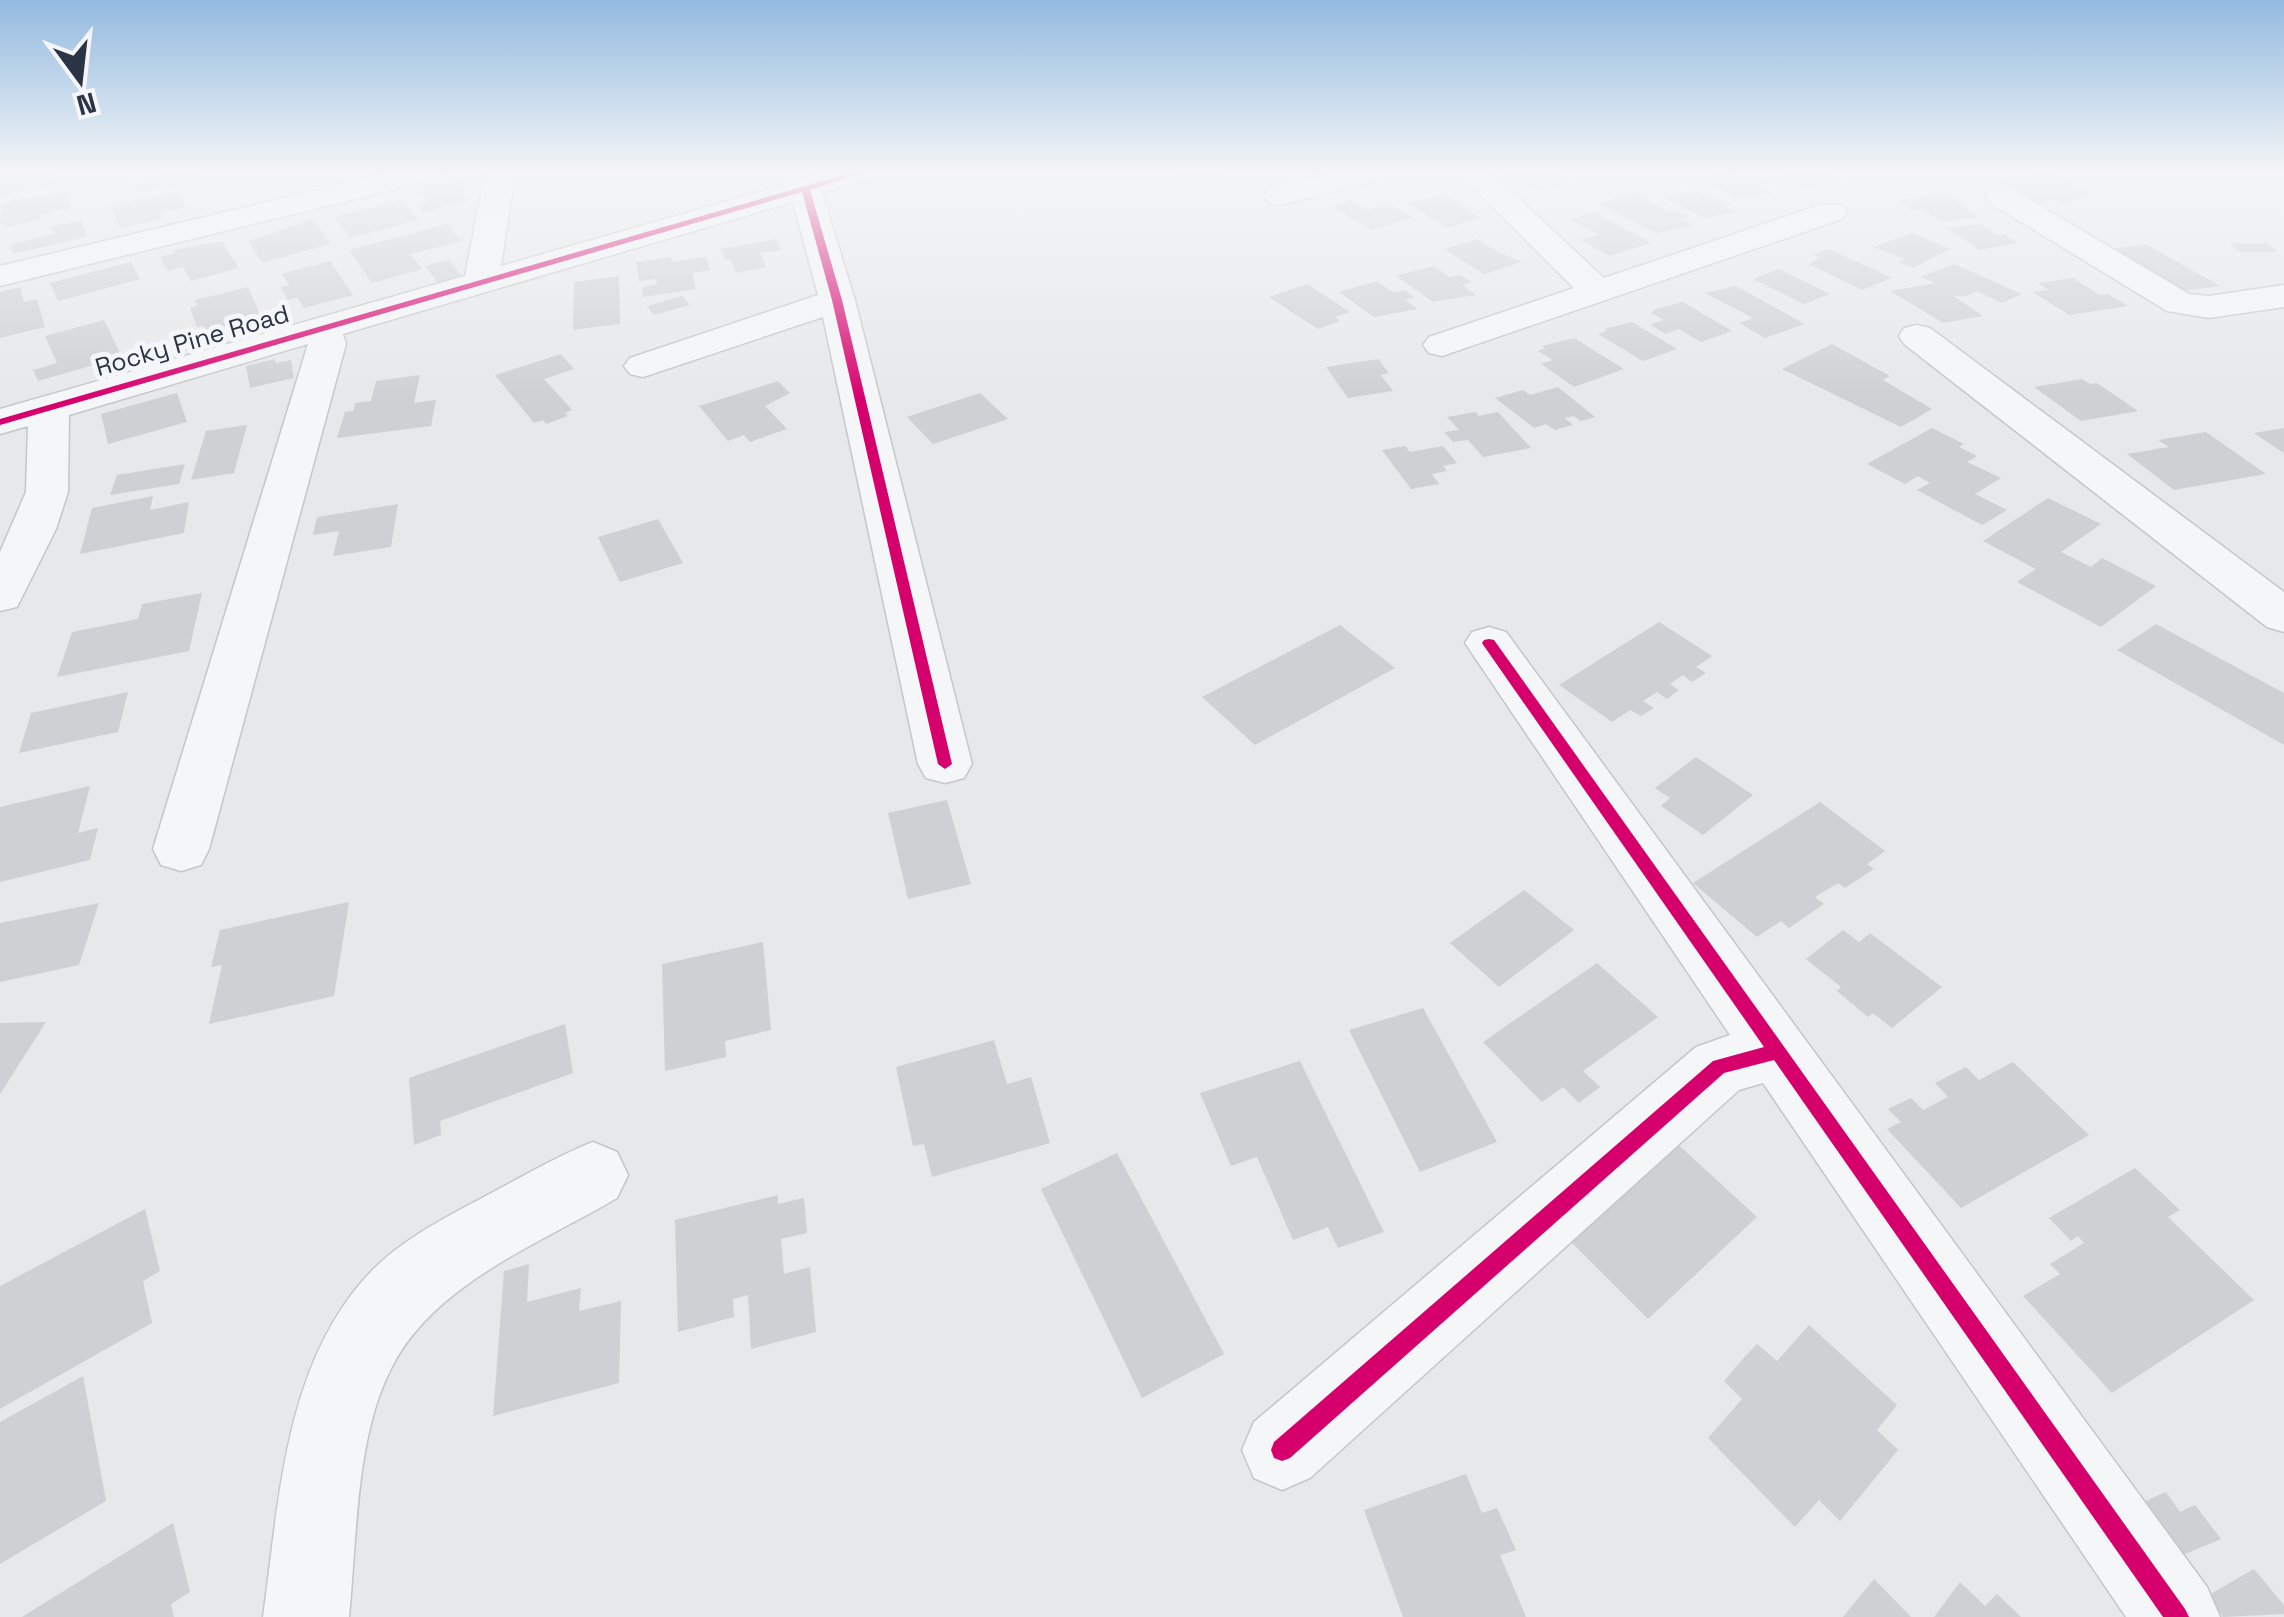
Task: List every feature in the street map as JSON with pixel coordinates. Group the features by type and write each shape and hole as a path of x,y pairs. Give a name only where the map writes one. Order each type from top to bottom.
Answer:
{"street":[{"path":"0,276 93,248"},
{"path":"481,284 487,248"},
{"name":"Rocky Pine Road","path":"0,422 601,248"},
{"path":"822,248 945,764"},
{"path":"1552,248 1596,290"},
{"path":"1442,344 1721,248"},
{"path":"2090,248 2180,302 2209,307 2284,296"},
{"path":"643,366 837,300"},
{"path":"181,848 327,344 324,328"},
{"path":"1918,336 2284,616"},
{"path":"0,596 34,530 47,492 49,408"},
{"path":"1490,643 2177,1617"},
{"path":"1282,1450 1719,1067 1778,1051"},
{"path":"306,1617 332,1429 349,1373 365,1339 390,1304 419,1278 593,1175"}],"building":[{"path":"12,248 37,248 13,254"},
{"path":"227,248 239,268 191,281 183,267 168,271 160,257 175,253 174,250"},
{"path":"253,248 315,248 262,263"},
{"path":"432,248 411,254 422,269 372,283 349,250"},
{"path":"1493,248 1522,262 1484,274 1444,249"},
{"path":"1596,248 1633,248 1609,256"},
{"path":"1877,248 1951,249 1913,268 1899,262 1905,259"},
{"path":"2154,248 2220,286 2184,291 2112,249"},
{"path":"2236,248 2273,248 2278,252 2240,252"},
{"path":"720,249 781,250 760,253 766,267 736,273"},
{"path":"1829,249 1892,278 1862,290 1809,264 1820,258 1813,255"},
{"path":"671,257 672,262 706,257 710,270 692,273 696,289 643,297 642,287 657,284 656,279 639,281 636,262"},
{"path":"449,260 462,276 438,283 425,266"},
{"path":"330,261 353,295 304,308 297,297 288,300 280,287 289,285 282,274"},
{"path":"131,262 140,279 58,301 50,283"},
{"path":"1954,264 2022,294 2002,303 1977,291 1963,297 1952,295 1983,316 1943,323 1890,291 1935,283 1920,277"},
{"path":"1433,266 1450,277 1460,275 1472,282 1462,285 1476,295 1433,302 1396,276"},
{"path":"1779,269 1830,294 1804,304 1753,279"},
{"path":"619,276 620,324 573,330 574,282"},
{"path":"2073,278 2128,306 2069,315 2033,292 2048,290 2038,283"},
{"path":"1377,281 1394,293 1404,290 1415,297 1405,300 1418,309 1374,317 1339,292"},
{"path":"1307,284 1350,312 1335,317 1340,321 1318,329 1269,297"},
{"path":"1736,286 1805,324 1765,338 1739,323 1753,318 1705,293"},
{"path":"20,287 24,302 37,299 45,327 0,338 0,292"},
{"path":"248,287 261,317 206,331 204,326 197,327 190,308 197,306 195,300"},
{"path":"682,296 690,305 654,315 647,306"},
{"path":"1683,302 1732,331 1701,342 1679,329 1665,334 1650,324 1664,320 1651,313 1656,309"},
{"path":"104,320 122,357 38,381 33,370 57,363 45,336"},
{"path":"1632,322 1677,349 1643,361 1598,334"},
{"path":"1574,338 1624,369 1574,387 1541,364 1553,360 1538,351 1545,348 1542,346"},
{"path":"1832,344 1890,376 1883,380 1932,409 1901,427 1782,369"},
{"path":"561,354 574,369 544,379 572,410 565,413 568,416 546,424 543,420 534,423 495,375"},
{"path":"275,359 276,363 291,360 294,378 250,388 246,366"},
{"path":"1378,359 1389,373 1381,375 1393,391 1348,398 1326,367"},
{"path":"420,375 414,403 436,400 431,426 337,438 345,412 353,411 355,403 371,401 376,381"},
{"path":"2082,379 2097,383 2138,411 2081,421 2034,387"},
{"path":"778,381 790,393 765,406 787,429 750,442 744,435 728,441 699,406"},
{"path":"1558,387 1595,417 1581,421 1574,416 1565,418 1573,425 1555,430 1546,424 1534,428 1495,398 1523,390 1530,395"},
{"path":"177,393 187,422 108,444 101,414"},
{"path":"980,393 1008,419 933,444 907,417"},
{"path":"1475,412 1479,416 1498,412 1531,448 1483,457 1468,440 1453,442 1444,432 1459,430 1447,417"},
{"path":"247,425 234,473 191,480 206,431"},
{"path":"1932,428 1964,444 1959,447 1977,456 1967,462 2001,478 1975,494 2007,510 1982,525 1917,490 1930,483 1918,476 1905,484 1867,464"},
{"path":"2284,428 2284,453 2254,433"},
{"path":"2206,432 2266,474 2174,490 2127,454 2169,447 2158,440"},
{"path":"1405,446 1410,452 1443,446 1457,463 1443,466 1447,471 1432,474 1439,484 1411,489 1382,450"},
{"path":"185,464 179,484 110,495 117,475"},
{"path":"153,496 150,510 189,502 184,533 80,554 92,508"},
{"path":"2048,498 2101,524 2061,552 2091,567 2102,558 2156,586 2101,627 2017,582 2036,569 1983,541"},
{"path":"398,504 391,547 333,556 339,531 313,535 317,517"},
{"path":"658,519 683,563 620,582 598,537"},
{"path":"202,593 189,651 57,677 72,632 138,619 142,604"},
{"path":"1659,622 1712,656 1696,667 1706,673 1692,682 1683,675 1670,684 1679,690 1667,699 1657,692 1643,701 1654,708 1641,716 1630,710 1612,722 1559,685"},
{"path":"2156,624 2284,693 2284,745 2117,650"},
{"path":"1340,625 1395,668 1255,745 1202,697"},
{"path":"128,692 118,732 19,753 31,713"},
{"path":"1696,757 1753,795 1703,835 1661,806 1670,798 1655,788"},
{"path":"90,786 78,833 98,828 90,860 0,882 0,807"},
{"path":"947,800 971,884 908,899 888,813"},
{"path":"1820,802 1885,851 1867,864 1874,869 1845,888 1838,883 1815,897 1824,904 1789,928 1781,921 1757,937 1693,883"},
{"path":"1524,890 1574,930 1499,987 1450,943"},
{"path":"349,902 334,996 209,1024 222,965 211,967 220,930"},
{"path":"99,903 79,965 0,982 0,923"},
{"path":"1843,930 1859,942 1870,933 1942,987 1892,1028 1873,1013 1868,1017 1837,991 1841,987 1806,959"},
{"path":"763,942 771,1030 725,1041 726,1057 665,1071 662,964"},
{"path":"1597,963 1658,1017 1583,1071 1600,1087 1579,1103 1563,1087 1542,1102 1483,1042"},
{"path":"1423,1008 1497,1142 1420,1172 1349,1030"},
{"path":"46,1022 0,1094 0,1023"},
{"path":"565,1024 573,1073 440,1121 441,1135 414,1145 409,1078"},
{"path":"994,1040 1007,1084 1031,1077 1050,1143 932,1177 924,1144 913,1146 896,1067"},
{"path":"1300,1061 1384,1232 1338,1248 1328,1227 1293,1240 1257,1157 1231,1166 1200,1093"},
{"path":"2013,1062 2089,1135 1961,1208 1887,1129 1901,1122 1888,1109 1911,1098 1923,1110 1948,1097 1935,1083 1966,1067 1979,1080"},
{"path":"1672,1139 1757,1217 1648,1319 1562,1233"},
{"path":"1117,1153 1224,1354 1142,1398 1041,1189"},
{"path":"2135,1168 2180,1210 2168,1217 2254,1300 2112,1393 2023,1296 2060,1274 2050,1264 2084,1243 2078,1236 2071,1241 2049,1218"},
{"path":"778,1195 778,1204 804,1198 807,1233 781,1239 784,1274 810,1267 816,1332 751,1349 748,1295 733,1299 734,1317 678,1332 675,1220"},
{"path":"145,1209 160,1271 143,1281 152,1323 0,1409 0,1286"},
{"path":"529,1264 527,1302 581,1288 579,1311 621,1301 619,1383 493,1416 504,1271"},
{"path":"1809,1325 1897,1405 1877,1430 1898,1450 1840,1521 1819,1500 1795,1527 1708,1438 1742,1399 1724,1381 1740,1362 1757,1344 1777,1361"},
{"path":"83,1376 106,1501 0,1564 0,1422"},
{"path":"1466,1474 1482,1513 1497,1508 1516,1550 1500,1555 1526,1617 1403,1617 1364,1510"},
{"path":"2166,1492 2180,1512 2195,1505 2221,1539 2159,1565 2120,1512"},
{"path":"173,1523 190,1592 171,1604 174,1617 22,1617"},
{"path":"2254,1569 2284,1605 2284,1614 2223,1617 2207,1596"},
{"path":"1874,1579 1911,1617 1843,1617"},
{"path":"1960,1582 1985,1606 1997,1594 2021,1617 1934,1617"}],"cycle path":[{"path":"0,422 599,248"},
{"path":"822,248 945,764"},
{"path":"1489,643 2177,1617"},
{"path":"1282,1450 1719,1067 1778,1051"}]}
